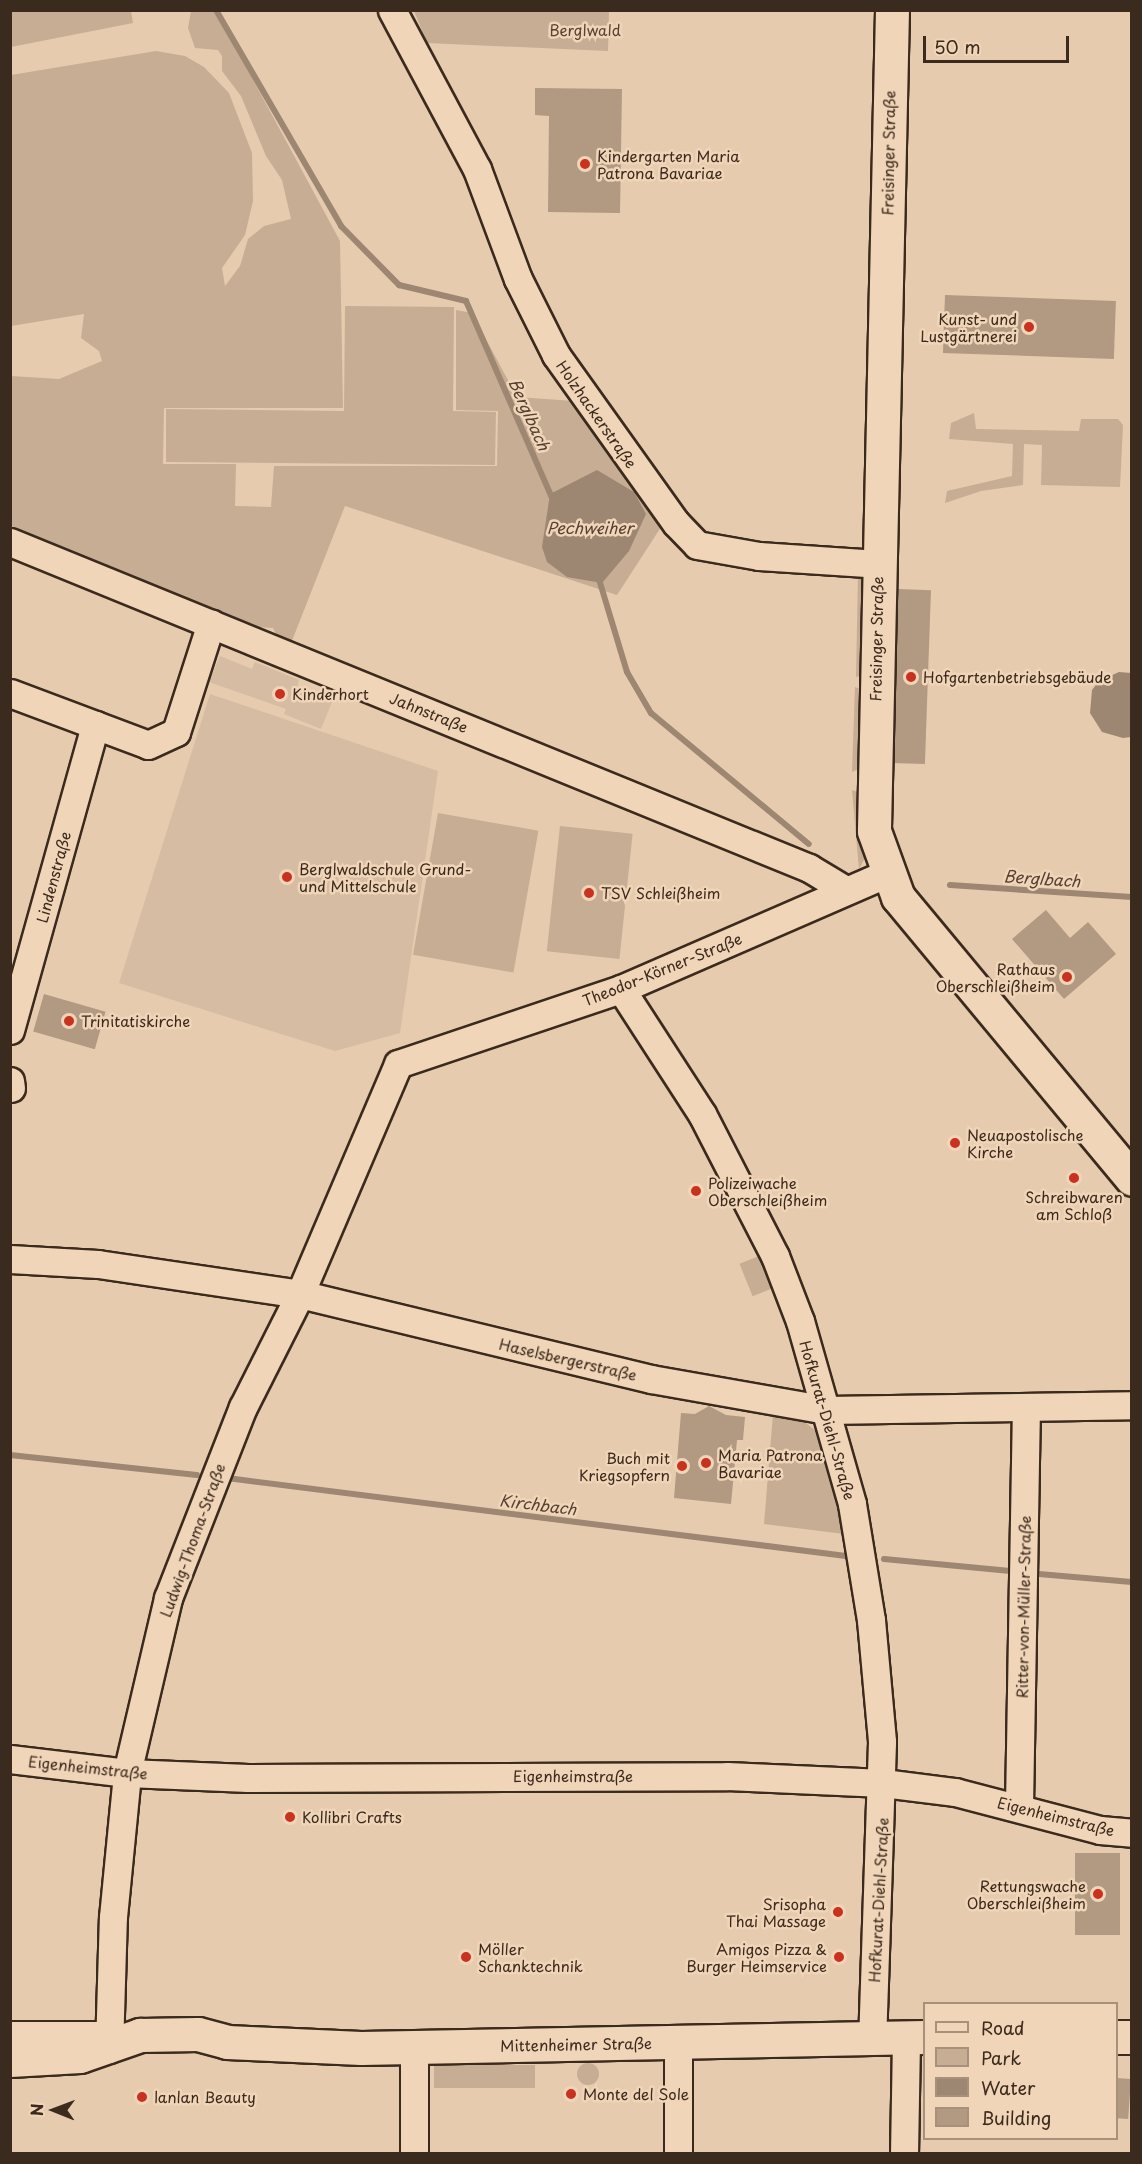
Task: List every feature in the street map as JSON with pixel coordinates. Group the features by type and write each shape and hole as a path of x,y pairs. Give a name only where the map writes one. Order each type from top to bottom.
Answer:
{"main road":[{"name":"Freisinger Straße","path":"892,10 873,808 886,874 898,897 1131,1179"},
{"name":"Mittenheimer Straße","path":"10,2060 80,2056 107,2042 138,2055 200,2056 227,2042 414,2046 915,2037"}],"street":[{"name":"Holzhackerstraße","path":"392,10 477,169 518,279 556,355 676,523 697,545 759,556 878,564"},
{"name":"Jahnstraße","path":"10,542 211,622 809,868 844,889"},
{"path":"10,693 148,745 176,732 211,622"},
{"name":"Lindenstraße","path":"10,1030 95,724"},
{"name":"Theodor-Körner-Straße","path":"398,1064 621,989 844,889 886,874"},
{"name":"Hofkurat-Diehl-Straße","path":"621,989 664,1050 741,1184 793,1299 852,1504 866,1579 883,1783 872,2039"},
{"name":"Ludwig-Thoma-Straße","path":"107,2042 127,1773 142,1698 176,1578 243,1407 300,1294 398,1064"},
{"path":"10,1081 11,1088"},
{"name":"Haselsbergerstraße","path":"10,1259 98,1264 300,1294 651,1378 826,1410 1131,1405"},
{"name":"Ritter-von-Müller-Straße","path":"1018,1806 1026,1408"},
{"name":"Eigenheimstraße","path":"10,1759 127,1773 248,1778 727,1776 883,1783 1018,1806 1100,1830 1131,1833"},
{"name":"Mittenheimer Straße","path":"10,2035 107,2042"},
{"path":"904,2154 915,2037"},
{"path":"678,2043 678,2154"},
{"path":"414,2046 414,2154"}],"shaded area":[{"name":"Kinderhort","path":"220,656 252,669 255,662 299,680 297,688 332,702 321,729 284,714 286,709 209,682"},
{"name":"Berglwaldschule Grund- und Mittelschule","path":"210,694 438,771 400,1033 335,1051 119,983"}],"green space":[{"path":"11,10 131,11 133,23 11,47"},
{"path":"191,11 216,11 340,241 343,408 164,408 163,464 236,464 235,506 271,507 274,466 497,466 498,411 456,410 456,310 472,313 517,397 588,402 665,521 617,595 345,506 286,656 273,628 257,627 11,526 11,376 59,379 102,361 99,351 81,338 84,314 11,326 11,75 156,51 185,56 204,67 229,93 252,153 253,201 245,235 222,268 225,286 240,266 248,239 264,226 291,219 282,180 266,156 241,96 222,71 222,56 218,50 195,48 188,28"},
{"name":"Berglwald","path":"414,11 609,11 608,51 427,43"},
{"path":"345,306 454,307 453,411 496,412 495,465 166,462 166,409 344,411"},
{"path":"974,413 976,429 1079,431 1081,419 1118,419 1123,425 1120,487 1041,485 1042,445 1024,444 1023,485 981,491 945,503 947,491 1012,476 1013,444 949,439 951,423"},
{"path":"858,575 866,579 863,675 856,677"},
{"path":"855,687 863,690 859,769 852,772"},
{"path":"852,790 861,793 865,858 859,869"},
{"path":"438,813 538,831 513,973 413,955"},
{"name":"TSV Schleißheim","path":"560,826 633,834 619,959 547,951"},
{"path":"759,1256 772,1288 753,1296 740,1264"},
{"path":"773,1414 802,1420 816,1431 844,1534 764,1524"},
{"path":"584,2063 592,2063 599,2070 599,2078 592,2085 584,2085 577,2078 577,2070"},
{"path":"434,2065 535,2065 535,2088 434,2088"}],"water":[{"name":"Pechweiher","path":"597,470 634,492 646,514 629,551 602,583 567,577 547,562 542,547 550,494"},
{"path":"1119,672 1131,673 1131,737 1123,738 1102,732 1090,713 1092,690 1099,681"}],"building":[{"name":"Kindergarten Maria Patrona Bavariae","path":"535,88 622,89 620,213 548,212 549,116 535,115"},
{"name":"Kunst- und Lustgärtnerei","path":"945,295 1116,301 1114,359 943,353"},
{"name":"Hofgartenbetriebsgebäude","path":"898,589 931,590 925,764 892,763"},
{"name":"Rathaus Oberschleißheim","path":"1046,910 1070,938 1088,922 1116,954 1064,999 1012,939"},
{"name":"Trinitatiskirche","path":"44,994 106,1012 95,1049 33,1031"},
{"name":"Maria Patrona Bavariae","path":"709,1406 726,1415 745,1417 743,1440 737,1440 731,1504 674,1498 681,1413 695,1414"},
{"name":"Rettungswache Oberschleißheim","path":"1075,1853 1120,1853 1120,1935 1075,1935"},
{"path":"1118,2078 1131,2079 1128,2119 1118,2118"}],"waterway":[{"name":"Berglbach","path":"216,10 341,226 399,285 466,301 553,500"},
{"name":"Berglbach","path":"598,576 627,672 651,713 809,844"},
{"name":"Berglbach","path":"950,885 1132,897"},
{"name":"Kirchbach","path":"10,1455 197,1475"},
{"name":"Kirchbach","path":"227,1478 846,1556"},
{"name":"Kirchbach","path":"884,1559 1010,1571"},
{"name":"Kirchbach","path":"1039,1574 1132,1582"}],"place":[{"name":"Kindergarten Maria Patrona Bavariae","path":"585,164"},
{"name":"Kunst- und Lustgärtnerei","path":"1029,327"},
{"name":"Hofgartenbetriebsgebäude","path":"911,677"},
{"name":"Kinderhort","path":"280,694"},
{"name":"Berglwaldschule Grund- und Mittelschule","path":"287,877"},
{"name":"TSV Schleißheim","path":"589,893"},
{"name":"Rathaus Oberschleißheim","path":"1067,977"},
{"name":"Trinitatiskirche","path":"69,1021"},
{"name":"Neuapostolische Kirche","path":"955,1143"},
{"name":"Schreibwaren am Schloß","path":"1074,1178"},
{"name":"Polizeiwache Oberschleißheim","path":"696,1191"},
{"name":"Maria Patrona Bavariae","path":"706,1463"},
{"name":"Buch mit Kriegsopfern","path":"682,1466"},
{"name":"Kollibri Crafts","path":"290,1817"},
{"name":"Rettungswache Oberschleißheim","path":"1098,1894"},
{"name":"Srisopha Thai Massage","path":"838,1912"},
{"name":"Möller Schanktechnik","path":"466,1957"},
{"name":"Amigos Pizza & Burger Heimservice","path":"839,1957"},
{"name":"Monte del Sole","path":"571,2094"},
{"name":"lanlan Beauty","path":"142,2097"}]}
